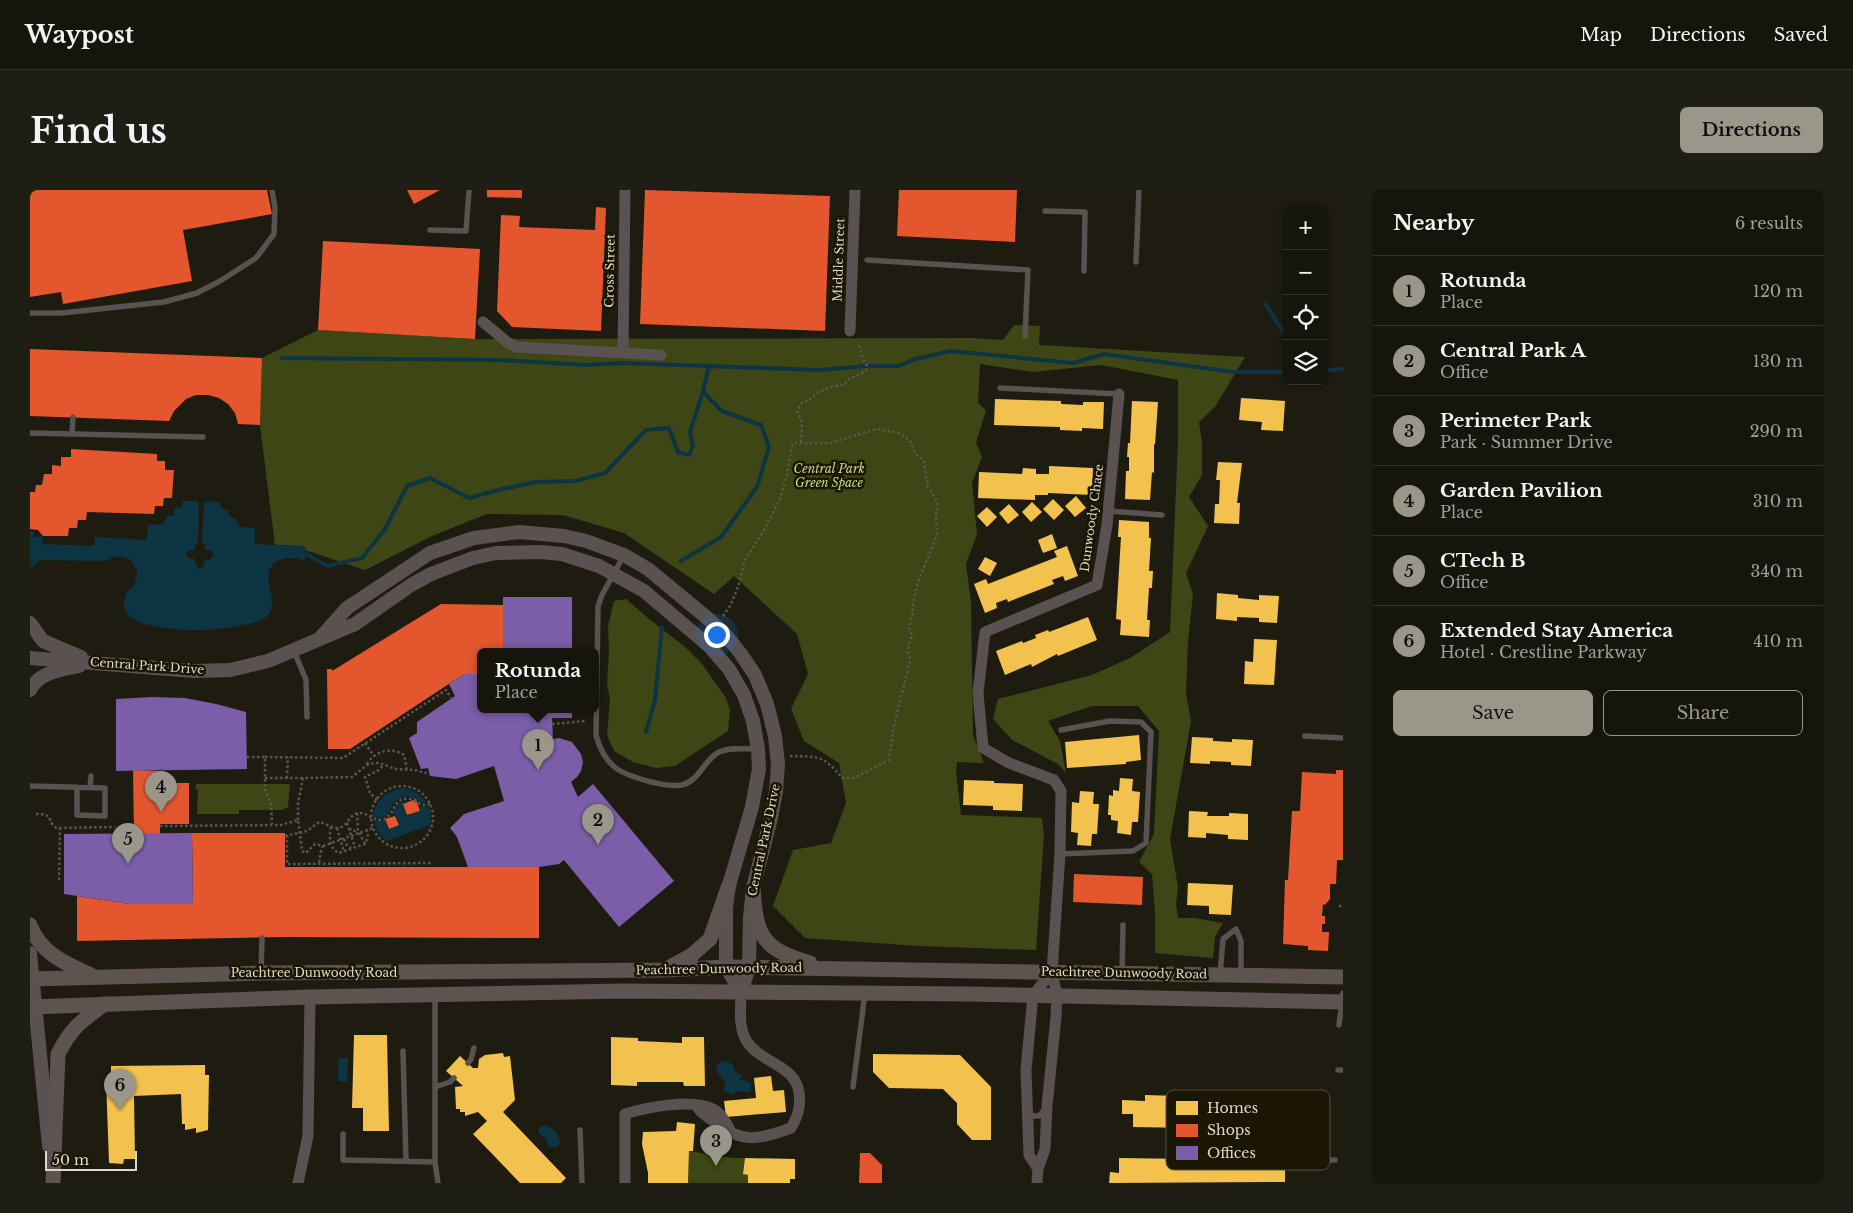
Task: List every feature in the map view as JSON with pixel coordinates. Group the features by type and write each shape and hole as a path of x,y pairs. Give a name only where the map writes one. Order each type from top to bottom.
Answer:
{"main road":[{"path":"663,970 692,955 710,939 729,885"},
{"path":"753,888 755,916 758,927 767,941 777,950 790,957 828,968"},
{"path":"30,925 44,949 61,962 95,977"},
{"name":"Peachtree Dunwoody Road","path":"32,978 262,973 663,970 726,967 1343,977"},
{"name":"Peachtree Dunwoody Road","path":"33,1006 310,997 741,992 1343,999"},
{"path":"53,1183 58,1054 67,1036 79,1022 105,1004"}],"street":[{"name":"Cross Street","path":"623,353 625,190"},
{"name":"Middle Street","path":"850,331 855,190"},
{"path":"483,322 507,342 517,347 661,355"},
{"name":"Dunwoody Chace","path":"1038,1170 1045,1148 1057,996 1052,972 1060,854 1061,791 1059,785 1054,780 1010,763 983,748 978,693 985,632 1097,585 1108,511 1120,394"},
{"name":"Central Park Drive","path":"319,639 347,608 430,552 474,538 519,532 542,533 586,541 624,555 648,570 725,634 755,676 767,704 775,736 778,764 776,791 753,888 749,967 741,992"},
{"name":"Central Park Drive","path":"30,658 194,671 230,670 294,651 355,624 411,585 431,574 474,558 496,554 540,552 562,554 584,560 614,573 644,591 709,646 729,669 744,695 753,721 759,769 752,807 729,885 726,908 726,967"},
{"path":"30,623 43,641 96,663"},
{"path":"30,690 39,679 54,671 96,663"},
{"path":"30,953 33,1006 53,1183"},
{"path":"625,1183 625,1114 646,1107 704,1105 716,1111 723,1118 732,1134 747,1139 779,1133 791,1128 798,1116 800,1101 798,1088 793,1077 750,1047 745,1039 740,1026 741,992 726,967"},
{"path":"1037,1183 1038,1170 1029,1155 1026,1070 1032,995 1052,972"},
{"path":"298,1183 308,1136 310,997"}],"lane":[{"path":"30,313 62,313 164,302 197,293 256,258 274,234 275,208 272,190"},
{"path":"430,230 466,231 469,190"},
{"path":"1136,262 1139,190"},
{"path":"1045,211 1086,212 1084,271"},
{"path":"867,260 1028,270 1025,336"},
{"path":"1000,388 1120,394"},
{"path":"72,417 72,433"},
{"path":"30,433 203,437"},
{"path":"1108,511 1162,515"},
{"path":"597,648 597,615 602,595 624,555"},
{"path":"294,651 306,680 306,716"},
{"path":"596,713 596,735 599,748 614,768 625,774 668,786 683,784 694,779 706,764 720,752 758,749"},
{"path":"1060,854 1133,851 1146,842 1151,732 1141,722 1110,721 1061,730"},
{"path":"1305,736 1343,738"},
{"path":"90,788 91,776"},
{"path":"30,786 77,787 90,788 105,788 105,816 77,816 77,787"},
{"path":"1122,973 1123,925"},
{"path":"1220,975 1223,939 1236,929 1241,941 1241,976"},
{"path":"262,938 262,973"},
{"path":"853,1087 865,993"},
{"path":"435,995 435,1162 438,1183"},
{"path":"1339,1025 1343,999"},
{"path":"468,1063 474,1048"},
{"path":"403,1051 406,1161"},
{"path":"435,1087 450,1082 454,1078"},
{"path":"1027,1110 1033,1116 1040,1116 1047,1106"},
{"path":"580,1130 582,1183"},
{"path":"343,1134 343,1160 435,1162"},
{"path":"1330,1160 1334,1160"}],"path":[{"path":"801,442 802,423 797,411 801,403 809,402 816,394 835,385 844,385 848,380 866,371 868,366 861,354 859,344"},
{"path":"723,616 730,606 738,587 745,560 763,532 780,499 794,443 830,444 877,429 899,433 910,441 915,453 924,462 928,486 938,503 936,514 937,535 918,582 912,608 913,614 909,628 912,635 908,648 910,661 894,725 889,760 854,778 842,778 831,764 821,757 790,756"},
{"path":"247,757 343,758 446,690 451,698"},
{"path":"552,724 586,721"},
{"path":"365,743 374,756"},
{"path":"265,778 352,777 367,765 374,756 384,752 398,751 404,754 408,765 407,769"},
{"path":"265,757 265,789 271,805 272,824"},
{"path":"287,778 288,757"},
{"path":"367,765 374,763 384,764 395,769 407,769 426,773 429,771"},
{"path":"377,800 370,793 365,777 379,770 384,764"},
{"path":"302,778 298,803 298,820 302,851 304,853 309,852 315,844 323,846 331,844 373,828"},
{"path":"407,786 417,790 426,797 430,804 433,816 432,825 422,842 414,846 404,849 394,848 378,837 373,828 373,808 377,800 386,791 396,787 407,786"},
{"path":"430,804 423,805 406,798 397,802 385,819 376,820 364,813 357,813 347,823 337,828 319,822 309,830 286,835 287,864 433,863"},
{"path":"357,813 358,834"},
{"path":"36,814 48,815 53,826 60,828 116,827"},
{"path":"160,826 281,824 298,820"},
{"path":"347,823 353,848"},
{"path":"332,827 330,838 334,851 344,852 365,844 368,837 367,830"},
{"path":"59,880 60,828"},
{"path":"337,828 344,852"},
{"path":"349,829 354,830 365,844"},
{"path":"344,839 345,843 353,848"},
{"path":"319,864 323,846"}],"green space":[{"name":"Central Park Green Space","path":"1014,325 1040,326 1039,345 1245,357 1215,407 1199,422 1202,443 1202,475 1189,497 1208,526 1186,573 1193,594 1188,641 1186,693 1191,721 1170,839 1178,888 1176,904 1178,918 1195,918 1223,923 1215,937 1213,958 1155,953 1155,913 1152,874 1139,862 1154,834 1159,731 1138,706 1092,706 1048,721 1060,741 1066,773 1058,764 1012,740 993,719 998,699 1092,675 1130,658 1170,632 1178,440 1178,380 1101,365 1033,372 980,364 978,403 986,410 976,443 982,457 972,483 977,534 966,564 971,602 973,736 984,763 957,762 956,772 961,815 1042,818 1044,835 1036,950 919,946 805,938 773,906 793,850 831,843 846,803 839,763 804,741 791,709 808,674 797,634 734,576 714,594 624,533 563,515 487,514 432,536 365,570 305,550 305,546 275,545 260,425 262,358 318,330 475,339 971,338 1003,340"},
{"path":"626,599 684,646 702,664 726,698 730,710 728,731 675,766 656,768 633,762 614,751 607,735 610,699 607,684 608,626 614,601"},
{"path":"196,784 290,784 288,807 282,810 239,810 239,814 197,814 198,790 196,790"},
{"path":"689,1151 745,1158 743,1174 748,1175 748,1183 688,1183"}],"water":[{"path":"183,501 198,501 199,504 198,541 195,545 195,550 189,550 185,554 189,558 195,559 195,564 199,569 204,565 204,560 210,560 214,555 210,550 205,550 205,544 202,542 205,501 220,502 221,508 228,510 229,516 236,519 238,526 255,529 255,544 305,546 305,561 294,558 283,559 274,564 269,570 268,578 272,603 270,611 265,618 249,624 209,630 170,628 145,624 128,615 124,607 127,592 134,585 137,574 137,570 130,559 116,556 106,561 40,560 30,567 30,531 34,531 34,537 43,537 43,544 94,546 95,537 147,540 148,525 164,524 166,516 173,516 175,508 182,507"},
{"path":"403,788 417,793 427,803 408,797 400,798 386,816 373,817 376,806 383,797 392,791"},
{"path":"408,800 403,803 407,816 421,811 419,806 425,807 428,805 431,815 430,825 387,841 378,833 374,821 385,820 388,829 399,825 395,814 391,815 398,804"},
{"path":"339,1058 348,1058 347,1082 338,1081"},
{"path":"723,1061 731,1063 736,1073 741,1074 740,1080 751,1083 751,1090 749,1092 738,1091 732,1095 724,1091 725,1081 716,1071 717,1065"},
{"path":"543,1125 550,1127 557,1133 560,1143 557,1147 549,1147 546,1139 539,1133 539,1128"}],"building: Homes":[{"path":"1241,398 1285,401 1283,431 1261,430 1262,422 1239,420"},
{"path":"995,399 1061,401 1061,404 1083,405 1083,402 1104,402 1103,429 1082,428 1082,431 1060,430 1060,427 994,425"},
{"path":"1132,401 1158,402 1154,444 1154,473 1152,472 1150,500 1125,499 1126,471 1129,471 1129,457 1127,457 1128,443 1130,443"},
{"path":"1218,462 1242,463 1237,503 1240,503 1239,524 1214,523 1215,504 1219,504 1220,480 1216,480"},
{"path":"1049,466 1093,468 1092,495 1048,493 1048,495 1035,495 1035,500 978,498 979,472 1022,474 1023,468 1036,469 1036,474 1049,474"},
{"path":"1076,496 1086,508 1075,517 1065,506"},
{"path":"1053,499 1064,510 1054,520 1043,509"},
{"path":"1032,502 1042,512 1031,522 1022,512"},
{"path":"1009,504 1019,515 1008,524 999,513"},
{"path":"987,507 997,517 987,527 977,516"},
{"path":"1119,520 1149,522 1149,538 1151,538 1149,571 1153,571 1152,588 1149,588 1147,620 1150,620 1149,637 1120,635 1121,620 1116,619 1121,537 1118,537"},
{"path":"1052,534 1057,548 1043,553 1038,540"},
{"path":"1067,546 1078,576 1065,581 1063,576 1052,580 1054,584 1008,602 1007,599 996,603 997,608 985,613 974,584 986,579 988,584 1057,557 1054,551"},
{"path":"985,557 997,563 990,576 978,569"},
{"path":"1217,593 1259,600 1259,595 1279,596 1277,623 1259,622 1259,618 1237,617 1237,621 1216,619"},
{"path":"1088,617 1097,640 1058,656 1057,654 1032,667 1031,664 1005,675 996,651 1022,641 1023,643 1036,638 1035,635 1048,630 1049,632"},
{"path":"1254,639 1277,640 1274,685 1244,684 1245,661 1253,662"},
{"path":"1139,735 1141,760 1126,762 1126,764 1067,768 1065,742"},
{"path":"1192,737 1213,738 1213,741 1232,742 1232,739 1253,740 1251,766 1231,765 1231,762 1210,761 1210,764 1190,763"},
{"path":"1120,778 1133,779 1132,791 1140,792 1138,822 1132,822 1131,835 1117,833 1118,821 1111,820 1111,815 1108,815 1109,795 1113,796 1113,790 1119,791"},
{"path":"964,780 1023,784 1022,811 993,810 993,806 963,805"},
{"path":"1080,791 1094,792 1093,804 1099,804 1097,834 1092,834 1091,846 1077,845 1078,833 1071,832 1072,802 1079,803"},
{"path":"1189,811 1208,812 1207,816 1229,816 1229,813 1248,814 1248,840 1228,839 1228,835 1206,833 1206,838 1188,837"},
{"path":"1188,883 1233,885 1231,915 1209,914 1209,906 1187,905"},
{"path":"354,1035 387,1035 389,1131 363,1131 363,1108 352,1108"},
{"path":"611,1037 638,1038 638,1041 682,1043 682,1037 704,1037 705,1086 684,1086 683,1082 637,1082 637,1086 611,1085"},
{"path":"503,1053 504,1057 510,1056 515,1100 503,1112 566,1178 561,1183 520,1183 473,1134 487,1121 478,1112 465,1116 465,1112 460,1112 460,1109 456,1109 455,1087 463,1086 446,1071 460,1056 473,1068 478,1068 479,1059 485,1055"},
{"path":"873,1054 960,1055 991,1087 991,1140 972,1140 957,1124 957,1103 943,1089 889,1088 873,1072"},
{"path":"205,1065 205,1075 209,1075 208,1130 196,1133 196,1128 185,1130 185,1124 182,1124 181,1094 134,1096 135,1159 124,1159 123,1164 109,1163 106,1080 111,1080 111,1066"},
{"path":"771,1076 773,1091 784,1090 786,1112 726,1117 724,1101 756,1098 754,1078"},
{"path":"1145,1095 1166,1096 1166,1128 1133,1127 1133,1114 1122,1114 1122,1100 1145,1101"},
{"path":"677,1122 695,1124 693,1151 689,1151 688,1183 648,1183 648,1173 642,1144 643,1132 676,1131"},
{"path":"745,1158 795,1159 795,1179 790,1179 790,1183 748,1183 748,1175 743,1174"},
{"path":"1119,1158 1166,1159 1166,1170 1285,1170 1285,1182 1109,1183 1110,1172 1119,1173"}],"building: Shops":[{"path":"30,190 267,190 272,214 183,230 192,281 63,304 61,292 30,297"},
{"path":"407,190 440,190 414,204"},
{"path":"487,190 522,190 522,198 487,197"},
{"path":"645,190 830,196 825,331 640,324"},
{"path":"899,190 1017,190 1015,242 897,236"},
{"path":"596,207 606,208 601,331 512,327 497,311 501,215 520,216 519,227 595,230"},
{"path":"323,241 480,249 475,339 318,330"},
{"path":"30,349 262,358 260,425 238,424 235,413 228,404 219,398 208,395 196,395 186,399 174,411 169,421 30,416"},
{"path":"71,449 157,454 157,461 165,461 165,470 174,470 172,498 164,498 163,506 155,506 154,514 87,512 86,520 78,520 77,528 69,528 68,536 43,536 38,530 30,529 30,492 35,492 36,485 42,485 44,474 52,474 52,465 61,466 61,457 71,457"},
{"path":"441,604 503,605 503,648 477,648 477,674 464,674 350,749 328,749 327,669 332,669 332,671"},
{"path":"133,770 158,771 158,783 189,783 189,824 160,824 160,834 134,834"},
{"path":"1336,770 1343,770 1343,860 1337,860 1336,884 1330,884 1330,899 1325,905 1323,904 1322,916 1325,916 1325,924 1322,924 1322,932 1329,932 1328,951 1308,950 1308,946 1283,944 1285,880 1288,880 1292,811 1300,811 1302,772 1336,774"},
{"path":"416,799 420,811 407,815 403,804"},
{"path":"395,816 399,825 389,829 385,819"},
{"path":"192,833 285,833 285,867 539,867 539,938 285,937 77,941 77,896 130,904 193,904"},
{"path":"1074,874 1143,877 1142,905 1073,902"},
{"path":"860,1153 870,1153 882,1165 882,1183 859,1183"}],"building: Offices":[{"path":"503,597 572,597 572,648 503,648"},
{"path":"464,674 477,674 477,713 572,713 572,718 552,718 553,739 559,738 572,742 581,754 583,762 581,771 571,782 578,797 593,784 674,881 619,927 564,860 559,864 539,867 468,867 457,837 450,828 464,814 504,801 494,766 456,779 430,776 428,768 421,769 409,738 417,733 417,722 455,696 449,684"},
{"path":"185,698 246,712 247,769 116,771 116,699"},
{"path":"192,833 193,904 130,904 64,894 64,834"}],"waterway":[{"path":"1265,303 1283,332"},
{"path":"282,358 498,360 586,365 621,363 820,370 867,366 899,366 915,359 951,351 1073,363 1104,354 1233,372 1283,372"},
{"path":"681,561 721,537 757,487 769,447 761,425 722,411 703,392 709,365"},
{"path":"1328,370 1343,369"},
{"path":"306,554 327,566 362,558 385,529 407,486 430,478 469,498 536,482 576,481 605,473 646,430 669,428 678,452 689,455 693,446 690,432 703,392"},
{"path":"646,732 655,700 662,627"}],"place":[{"name":"Rotunda","path":"538,770"},
{"name":"Garden Pavilion","path":"161,812"},
{"name":"Central Park A","path":"598,845"},
{"name":"CTech B","path":"128,864"},
{"name":"Extended Stay America","path":"120,1110"},
{"name":"Perimeter Park","path":"716,1166"}]}
